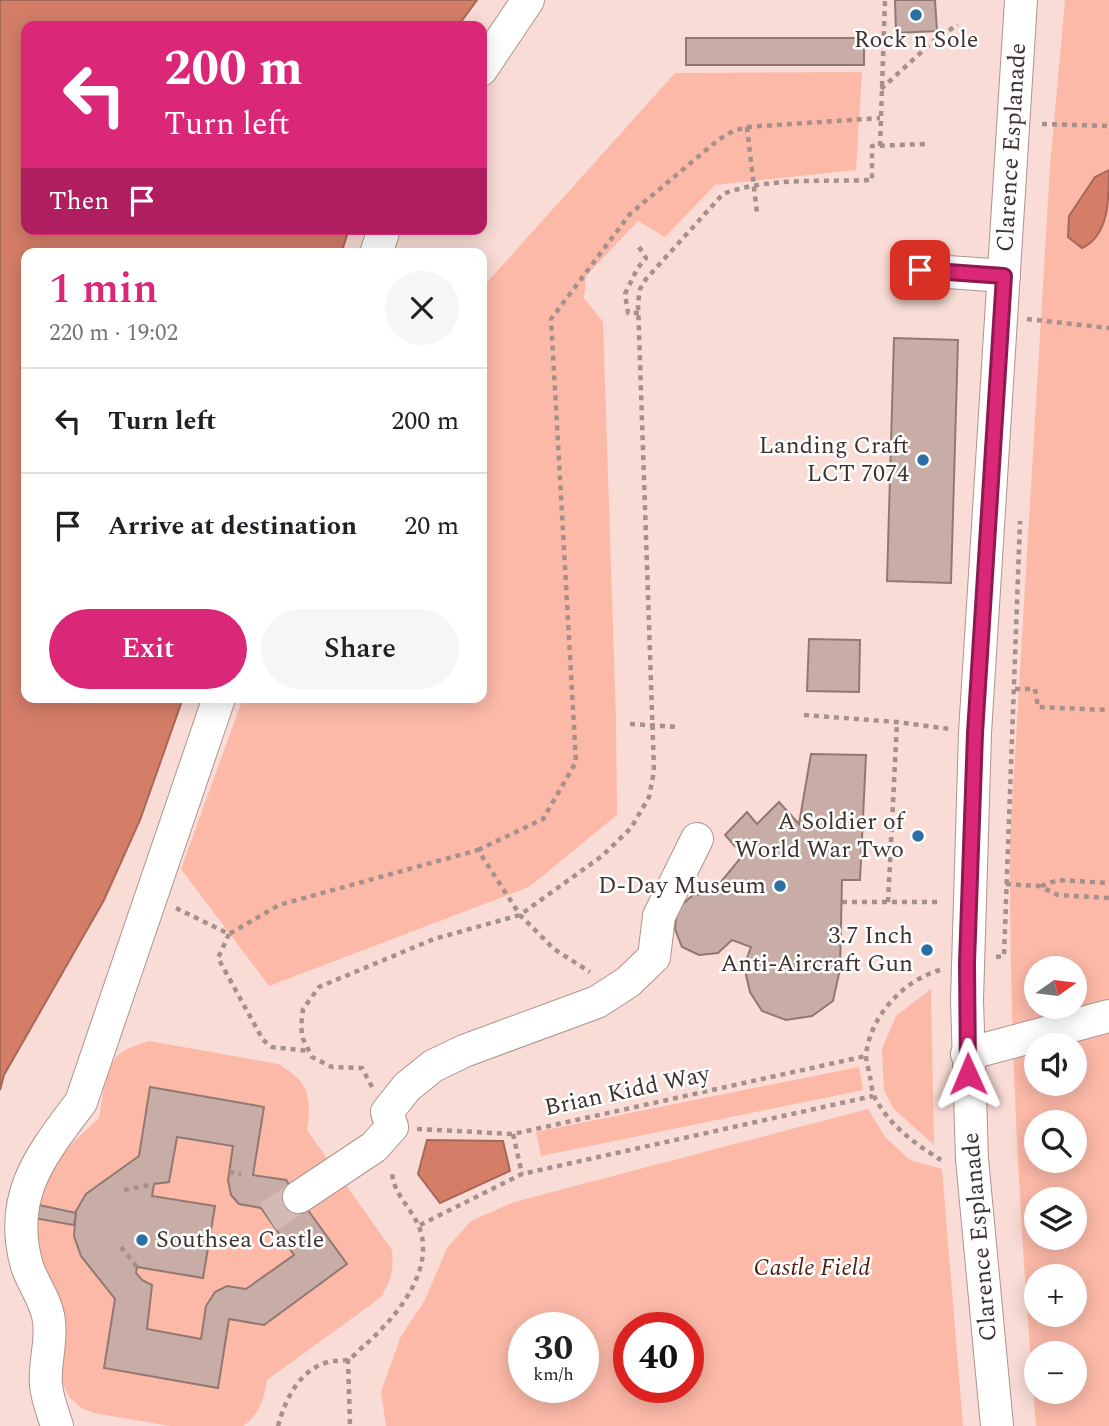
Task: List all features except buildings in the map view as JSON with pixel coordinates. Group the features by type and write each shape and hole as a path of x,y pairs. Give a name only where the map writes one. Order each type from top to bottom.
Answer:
{"street":[{"path":"487,61 528,0"},
{"name":"Clarence Esplanade","path":"997,1426 972,1158 967,1054 967,963 975,733 1021,0"},
{"path":"920,270 1004,276"},
{"path":"57,1426 46,1386 49,1320 28,1267 21,1237 24,1193 42,1158 81,1102 217,703"},
{"path":"299,1197 374,1147 407,1087 433,1066 464,1051 597,1002 628,982 654,957 659,916 697,839"},
{"path":"967,1054 1109,1016"}],"path":[{"path":"880,146 885,0"},
{"path":"881,89 939,36 958,25"},
{"path":"309,1051 272,1047 263,1040 218,958 229,934 279,905 478,850 543,818 576,762 551,319 630,214 718,140 747,127 880,118"},
{"path":"1038,124 1109,126"},
{"path":"747,127 757,213"},
{"path":"278,1426 284,1404 312,1368 329,1361 348,1359 387,1326 408,1296 424,1248 421,1225 392,1183 389,1120 362,1068 332,1068 312,1057 303,1039 303,1009 319,987 397,952 520,915 602,856 631,828 649,797 654,771 640,289 723,194 741,187 872,180 872,146 926,144"},
{"path":"639,247 646,258 637,269 625,295 628,313 639,313"},
{"path":"1026,318 1109,328"},
{"path":"1015,689 1035,689 1038,707 1109,710"},
{"path":"804,715 897,722 975,733"},
{"path":"888,902 897,722"},
{"path":"629,724 678,727"},
{"path":"478,850 520,915 554,949 590,972 628,982"},
{"path":"1006,884 1039,886 1058,880 1109,883"},
{"path":"1039,886 1058,895 1109,898"},
{"path":"150,896 229,934"},
{"path":"842,901 970,902"},
{"path":"941,1160 909,1140 873,1096 866,1056 874,1029 891,1001 922,975 1004,956"},
{"name":"Brian Kidd Way","path":"389,1120 513,1134 866,1056"},
{"path":"421,1225 522,1174 873,1096"},
{"path":"513,1134 522,1174"},
{"path":"229,1172 241,1174"},
{"path":"124,1190 154,1184"},
{"path":"121,1247 137,1266"},
{"path":"348,1359 350,1426"}],"green space":[{"path":"1065,0 1109,0 1109,1426 1036,1426 1034,1404 1087,1404 1087,1341 1030,1341 1029,1327 1087,1327 1087,1264 1024,1264 1011,986 1010,839 1050,167"},
{"path":"862,72 856,170 715,185 665,237 638,221 586,276 584,298 603,322 617,815 529,887 269,986 181,869 241,703 487,703 487,282 675,73"},
{"path":"931,989 934,1145 894,1109 884,1090 882,1049 896,1016"},
{"path":"149,1041 278,1064 288,1070 306,1091 309,1108 307,1130 392,1250 391,1275 380,1298 267,1380 260,1406 243,1426 170,1426 94,1413 81,1408 70,1398 60,1378 61,1343 65,1322 37,1271 27,1231 47,1167 99,1118 105,1081 117,1056"},
{"path":"859,1067 863,1090 541,1156 536,1132"},
{"name":"Castle Field","path":"868,1109 885,1137 910,1160 942,1169 963,1426 386,1426 381,1392 401,1336 425,1300 447,1248 471,1221 514,1202"}],"shaded area":[{"path":"0,0 477,0 462,21 21,21 21,235 347,235 343,248 21,248 21,703 181,703 140,820 104,900 4,1075 0,1090"},
{"path":"1109,170 1106,215 1098,235 1082,248 1068,237 1069,216 1095,177"},
{"path":"427,1140 503,1141 510,1171 440,1203 418,1174"}],"tunnel":[{"path":"268,1217 299,1197"}],"place":[{"name":"Rock n Sole","path":"916,15"},
{"name":"Landing Craft LCT 7074","path":"923,460"},
{"name":"A Soldier of World War Two","path":"918,836"},
{"name":"D-Day Museum","path":"780,886"},
{"name":"3.7 Inch Anti-Aircraft Gun","path":"927,950"},
{"name":"Southsea Castle","path":"142,1240"}],"route":[{"path":"920,270 1004,276 975,733 967,963 968,1074"}]}
